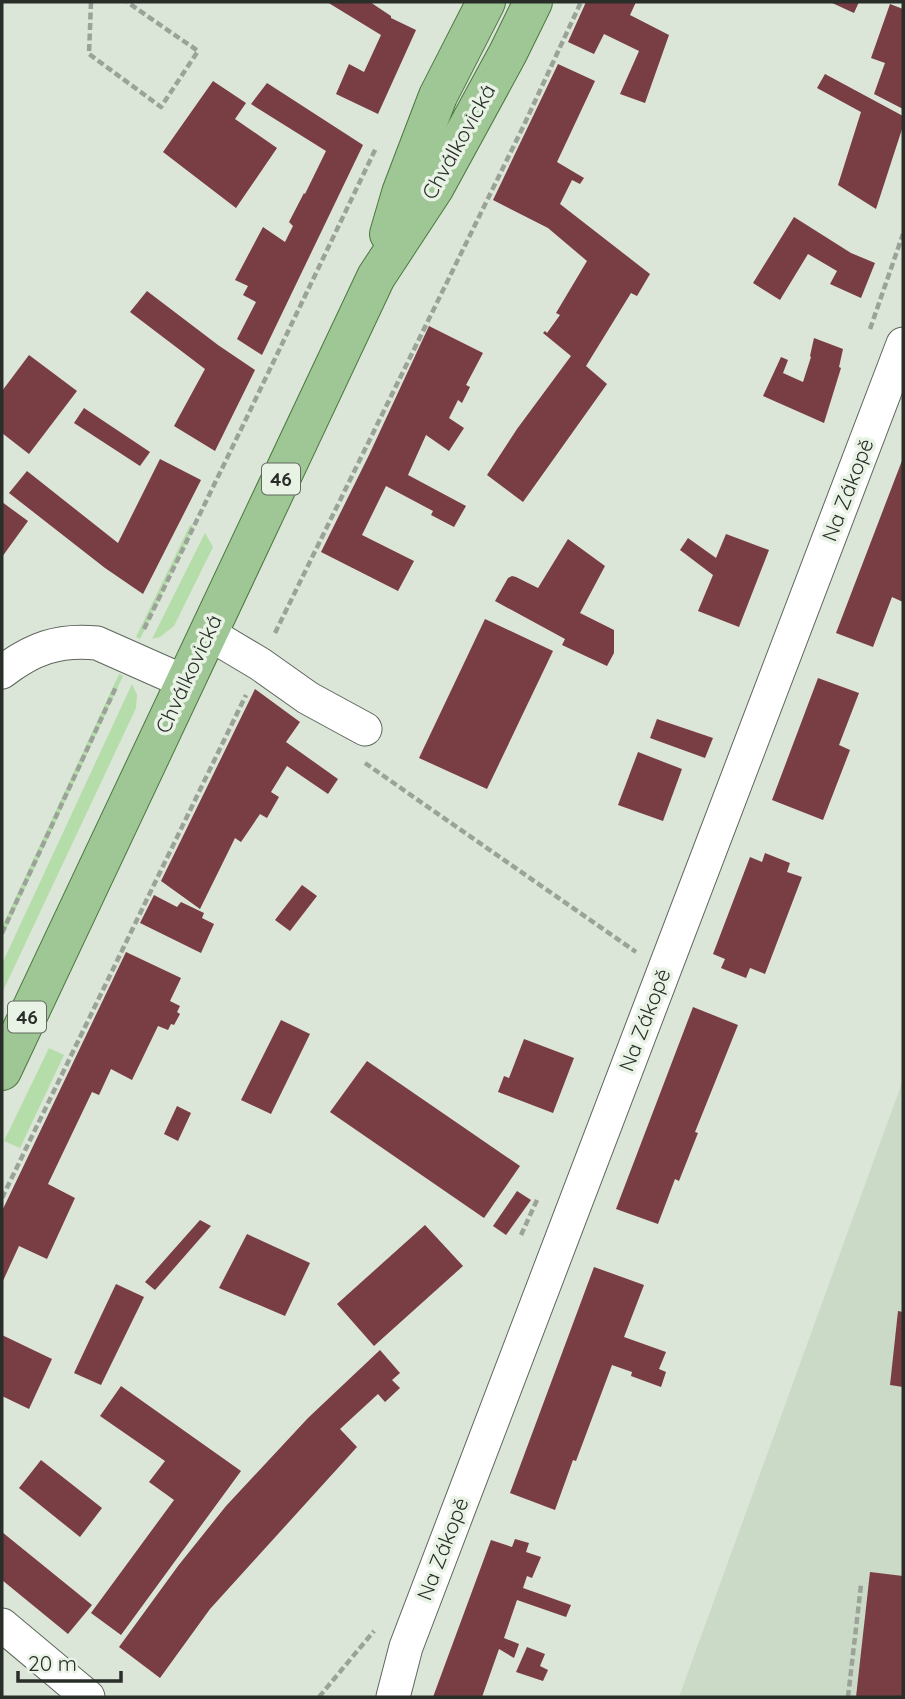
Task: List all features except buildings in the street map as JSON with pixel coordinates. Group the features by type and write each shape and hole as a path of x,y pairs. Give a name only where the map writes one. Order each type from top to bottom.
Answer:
{"main road":[{"name":"Chválkovická","path":"376,277 401,193 438,96 486,2"},
{"name":"Chválkovická","path":"2,1071 376,277 435,187 533,2"}],"street":[{"name":"Na Zákopě","path":"393,1697 406,1647 903,344"},
{"path":"208,633 260,664 308,698 365,729"},
{"path":"2,672 48,645 83,641 97,643 185,682"},
{"path":"2,1625 88,1697"}],"path":[{"path":"90,2 89,54 161,107 198,51 127,2"},
{"path":"2,1198 524,125 581,2"},
{"path":"139,638 376,147"},
{"path":"2,933 122,676"},
{"path":"365,763 637,953 666,965"},
{"path":"848,1697 861,1585"},
{"path":"319,1697 379,1625"}],"shaded area":[{"path":"903,1080 903,1697 679,1697"}],"green space":[{"path":"190,525 194,527 140,639 136,637"},
{"path":"205,533 213,547 174,626 160,637 152,639"},
{"path":"119,674 123,676 2,938 2,927"},
{"path":"132,684 137,695 136,708 2,993 2,964"},
{"path":"49,1048 64,1055 20,1148 4,1141"}]}
